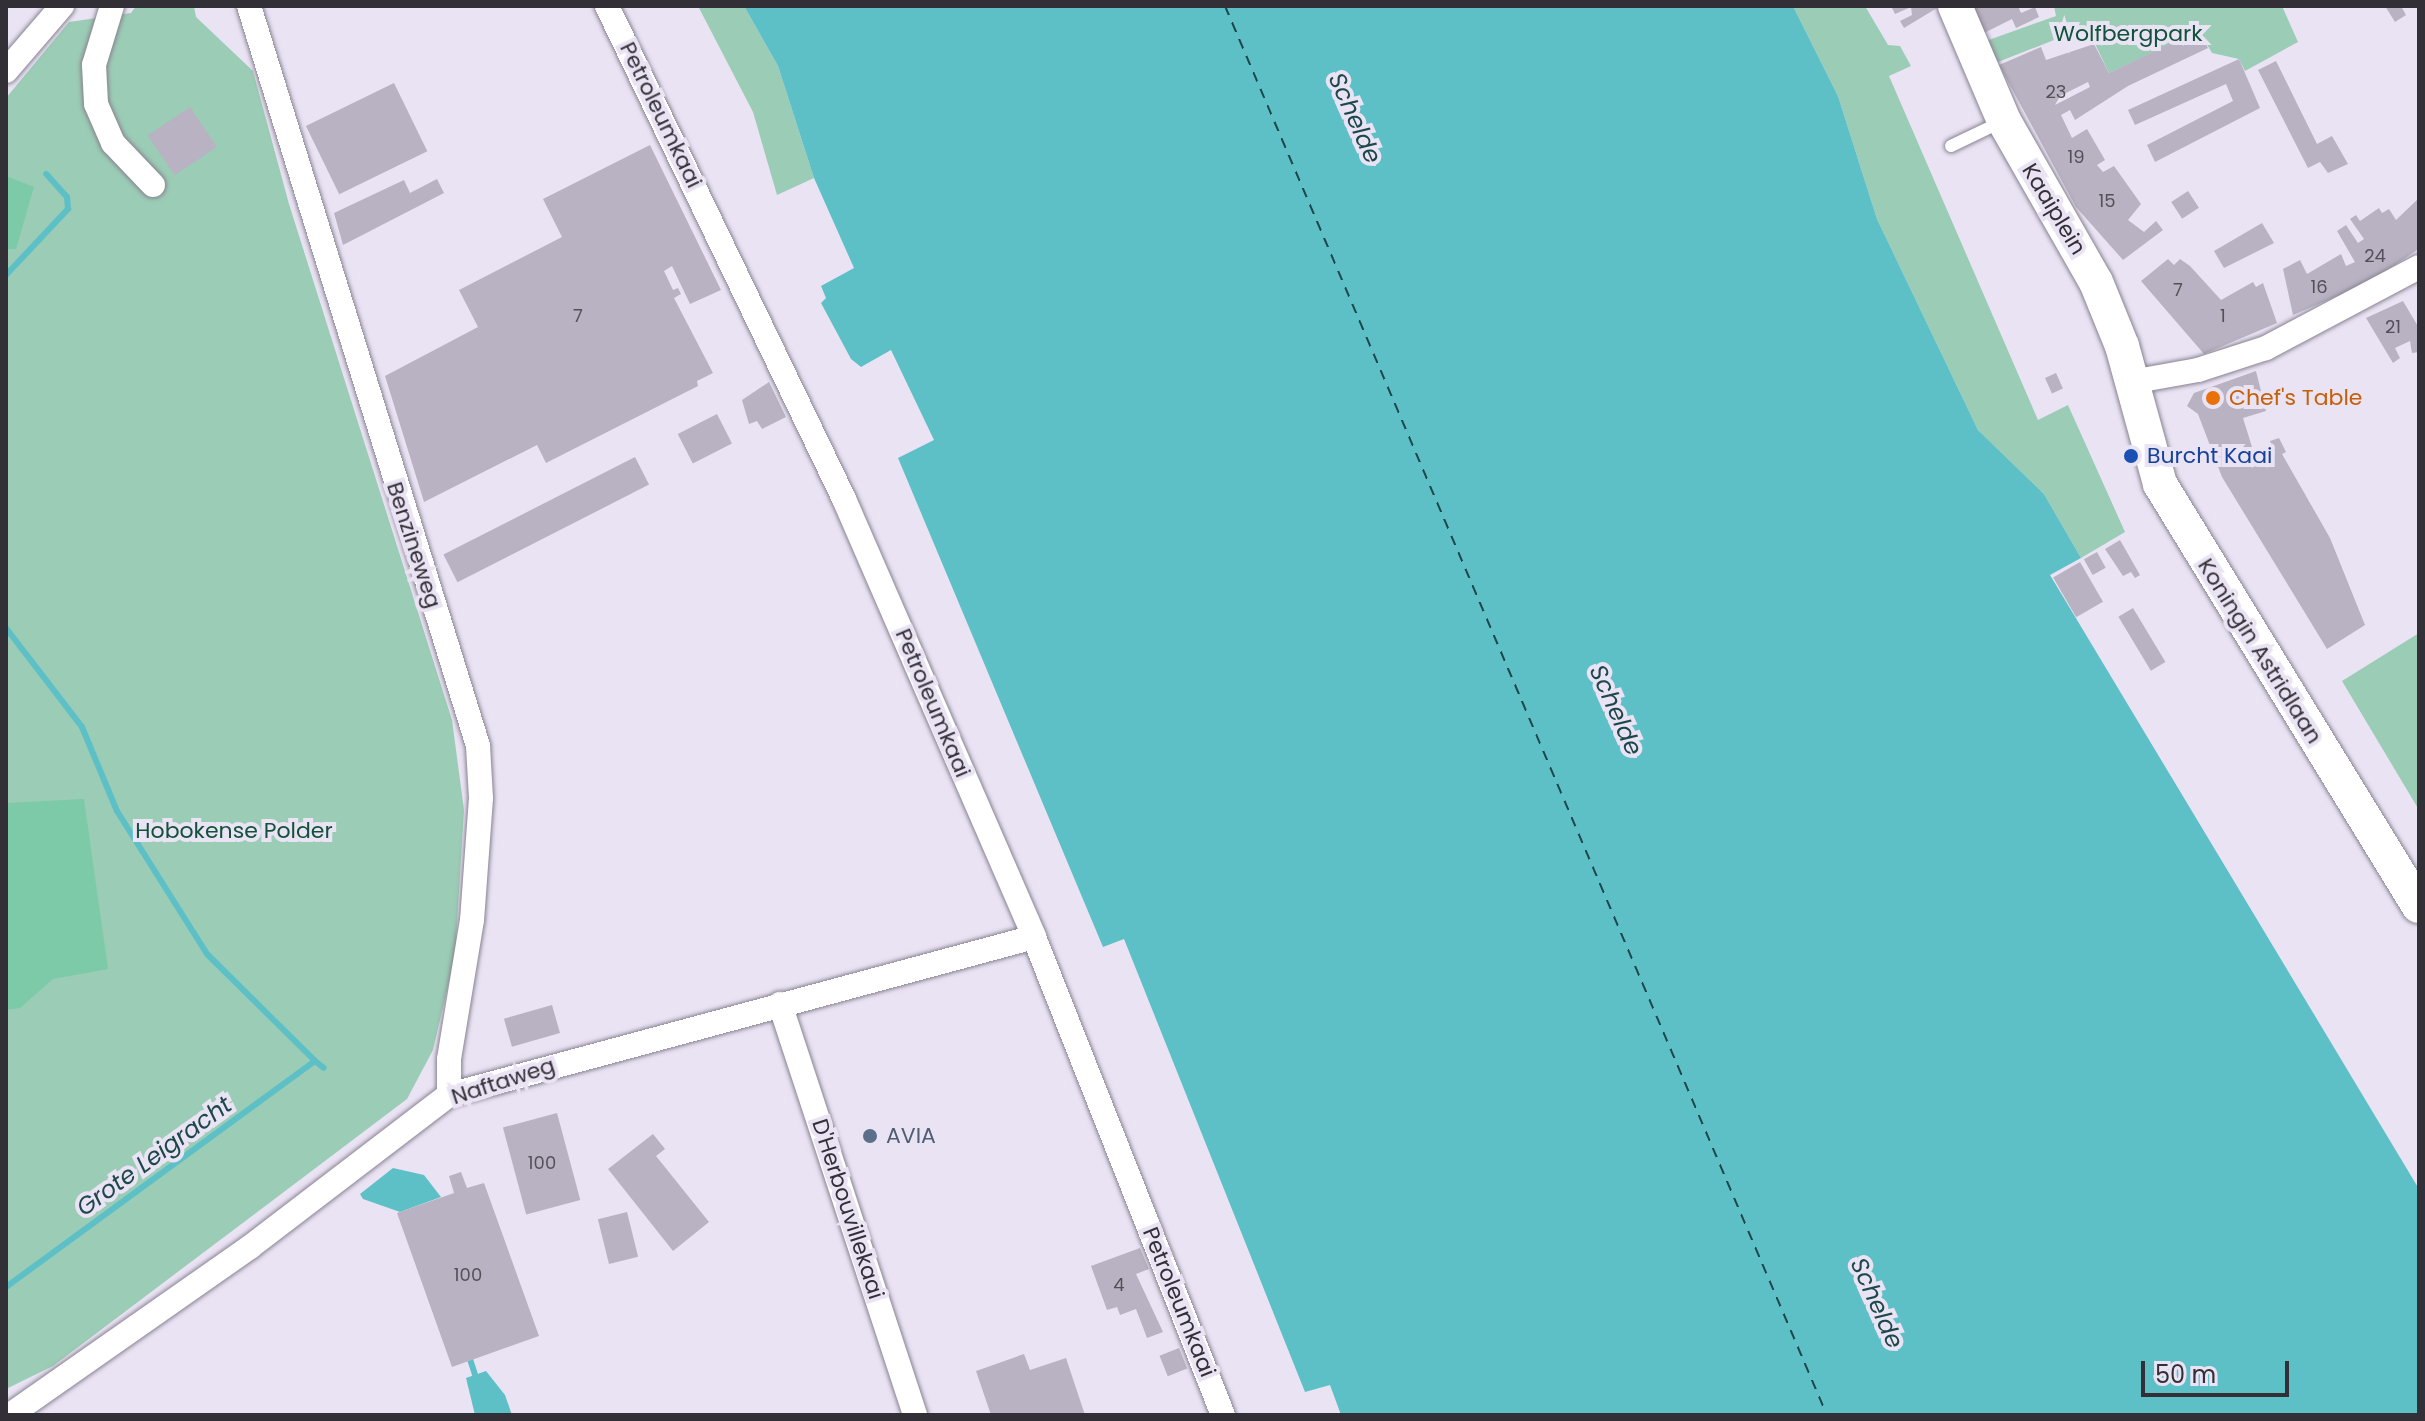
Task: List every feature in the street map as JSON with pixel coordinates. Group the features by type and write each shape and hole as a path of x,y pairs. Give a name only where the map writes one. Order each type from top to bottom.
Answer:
{"street":[{"path":"6,71 62,6"},
{"path":"112,6 94,65 96,104 113,143 153,185"},
{"name":"Benzineweg","path":"249,6 478,746 481,798 472,920 449,1059 449,1095"},
{"name":"Petroleumkaai","path":"607,6 844,499 1034,937 1223,1415"},
{"name":"Kaaiplein","path":"1955,6 1966,39 2004,121 2096,282 2131,382"},
{"path":"2131,382 2198,370 2266,348 2419,267"},
{"name":"Koningin Astridlaan","path":"2131,382 2160,484 2419,906"},
{"name":"Naftaweg","path":"10,1415 250,1247 449,1095 1034,937"},
{"name":"D'Herbouvillekaai","path":"780,1004 915,1415"}],"lane":[{"path":"1951,146 2004,121"}],"green space":[{"name":"Hobokense Polder","path":"136,6 194,6 196,17 253,71 289,204 452,720 464,810 455,956 433,1050 407,1099 53,1366 6,1389 6,98 69,22 131,13"},
{"path":"698,6 744,6 778,66 814,178 777,195 753,112"},
{"path":"1793,6 1865,6 1888,45 1900,46 1911,66 1889,76 2038,420 2068,405 2125,532 2081,558 2044,494 1978,430 1877,219 1838,96"},
{"name":"Wolfbergpark","path":"2054,6 2282,6 2298,42 2245,71 2239,59 2212,53 2199,31 2109,73 2087,27 1998,62 1986,41 2056,16"},
{"path":"6,176 34,187 16,249 6,249"},
{"path":"2419,633 2419,810 2342,681"},
{"path":"84,799 108,969 53,979 20,1008 6,1010 6,803"}],"water":[{"name":"Schelde","path":"744,6 1793,6 1838,96 1877,219 1978,430 2044,494 2081,558 2050,575 2419,1189 2419,1415 1341,1415 1330,1385 1305,1392 1124,939 1103,947 898,458 934,440 891,350 861,367 851,359 821,303 826,298 821,286 854,268 814,178 778,66"},
{"path":"393,1168 424,1175 441,1197 400,1212 363,1199 360,1194"},
{"path":"486,1371 505,1395 512,1415 475,1415 466,1378"}],"building":[{"path":"1891,6 1937,8 1904,28 1900,21 1912,15 1911,7 1895,14"},
{"path":"1973,6 2018,6 2021,13 2035,7 2039,17 2016,28 2012,19 1984,33"},
{"path":"2385,6 2401,6 2406,15 2395,22"},
{"path":"2199,30 2208,48 2128,86 2075,120 2070,110 2061,115 2072,138 2087,129 2105,160 2097,165 2103,172 2114,166 2141,204 2128,220 2144,232 2156,221 2163,230 2123,260 2076,207 1999,65 2041,47 2046,60 2094,44 2109,73","holes":["2088,82 2090,87 2055,105 2060,96"]},
{"path":"2239,59 2260,108 2155,162 2147,145 2233,101 2226,84 2135,125 2128,110"},
{"path":"2276,61 2317,144 2332,136 2348,164 2328,173 2320,162 2308,168 2258,70"},
{"path":"394,83 427,151 339,194 306,126"},
{"path":"190,107 217,147 175,175 148,136"},
{"path":"650,145 721,290 690,304 672,266 664,271 673,290 678,288 681,294 674,298 713,373 697,381 698,386 546,463 537,445 424,502 385,376 478,327 459,290 562,237 543,199"},
{"path":"437,179 444,193 343,245 334,213 404,180 410,193"},
{"path":"2188,191 2199,208 2182,219 2171,202"},
{"path":"2419,198 2417,250 2368,283 2293,315 2283,269 2300,260 2307,274 2341,254 2346,266 2355,262 2337,231 2346,225 2358,243 2364,239 2350,219 2356,215 2360,221 2379,208 2382,213 2389,209 2396,220"},
{"path":"2262,223 2274,243 2224,268 2214,251"},
{"path":"2168,259 2174,265 2180,259 2190,266 2221,300 2253,282 2256,287 2263,283 2277,323 2204,354 2141,281"},
{"path":"2403,301 2419,328 2419,352 2412,353 2410,341 2395,348 2400,358 2393,363 2366,318"},
{"path":"2256,371 2266,411 2243,418 2252,447 2243,450 2251,464 2275,453 2270,441 2279,438 2286,452 2282,454 2330,538 2365,625 2327,649 2222,477 2198,414 2187,406 2194,393"},
{"path":"2056,373 2063,389 2052,393 2045,378"},
{"path":"769,382 786,417 762,429 757,421 749,424 742,400"},
{"path":"717,414 732,443 693,463 678,434"},
{"path":"635,457 649,485 458,582 443,555"},
{"path":"2120,540 2140,575 2135,578 2131,572 2123,576 2105,549"},
{"path":"2097,552 2106,568 2093,575 2084,559"},
{"path":"2080,562 2103,602 2076,617 2053,578"},
{"path":"2133,608 2165,662 2151,671 2118,617"},
{"path":"552,1005 560,1033 512,1047 504,1019"},
{"path":"557,1113 580,1200 526,1214 503,1127"},
{"path":"653,1134 665,1149 656,1156 709,1222 673,1251 608,1169"},
{"path":"461,1172 467,1188 484,1183 539,1336 452,1367 397,1213 454,1193 449,1176"},
{"path":"627,1212 638,1257 609,1264 598,1219"},
{"path":"1140,1248 1149,1269 1136,1274 1163,1332 1147,1338 1136,1309 1120,1315 1117,1307 1107,1310 1091,1266"},
{"path":"1179,1348 1187,1368 1168,1376 1160,1356"},
{"path":"1024,1354 1030,1370 1066,1358 1085,1415 991,1415 976,1371"}],"waterway":[{"path":"6,275 68,209 67,197 46,174"},
{"path":"6,628 82,727 117,811 207,954 315,1061"},
{"name":"Grote Leigracht","path":"6,1287 315,1061 324,1068"},
{"name":"Grote Leigracht","path":"468,1353 477,1380"}],"ferry route":[{"path":"1225,6 1827,1415"}],"place":[{"name":"Chef's Table","path":"2213,398"},
{"name":"Burcht Kaai","path":"2131,456"},
{"name":"AVIA","path":"870,1136"}]}
